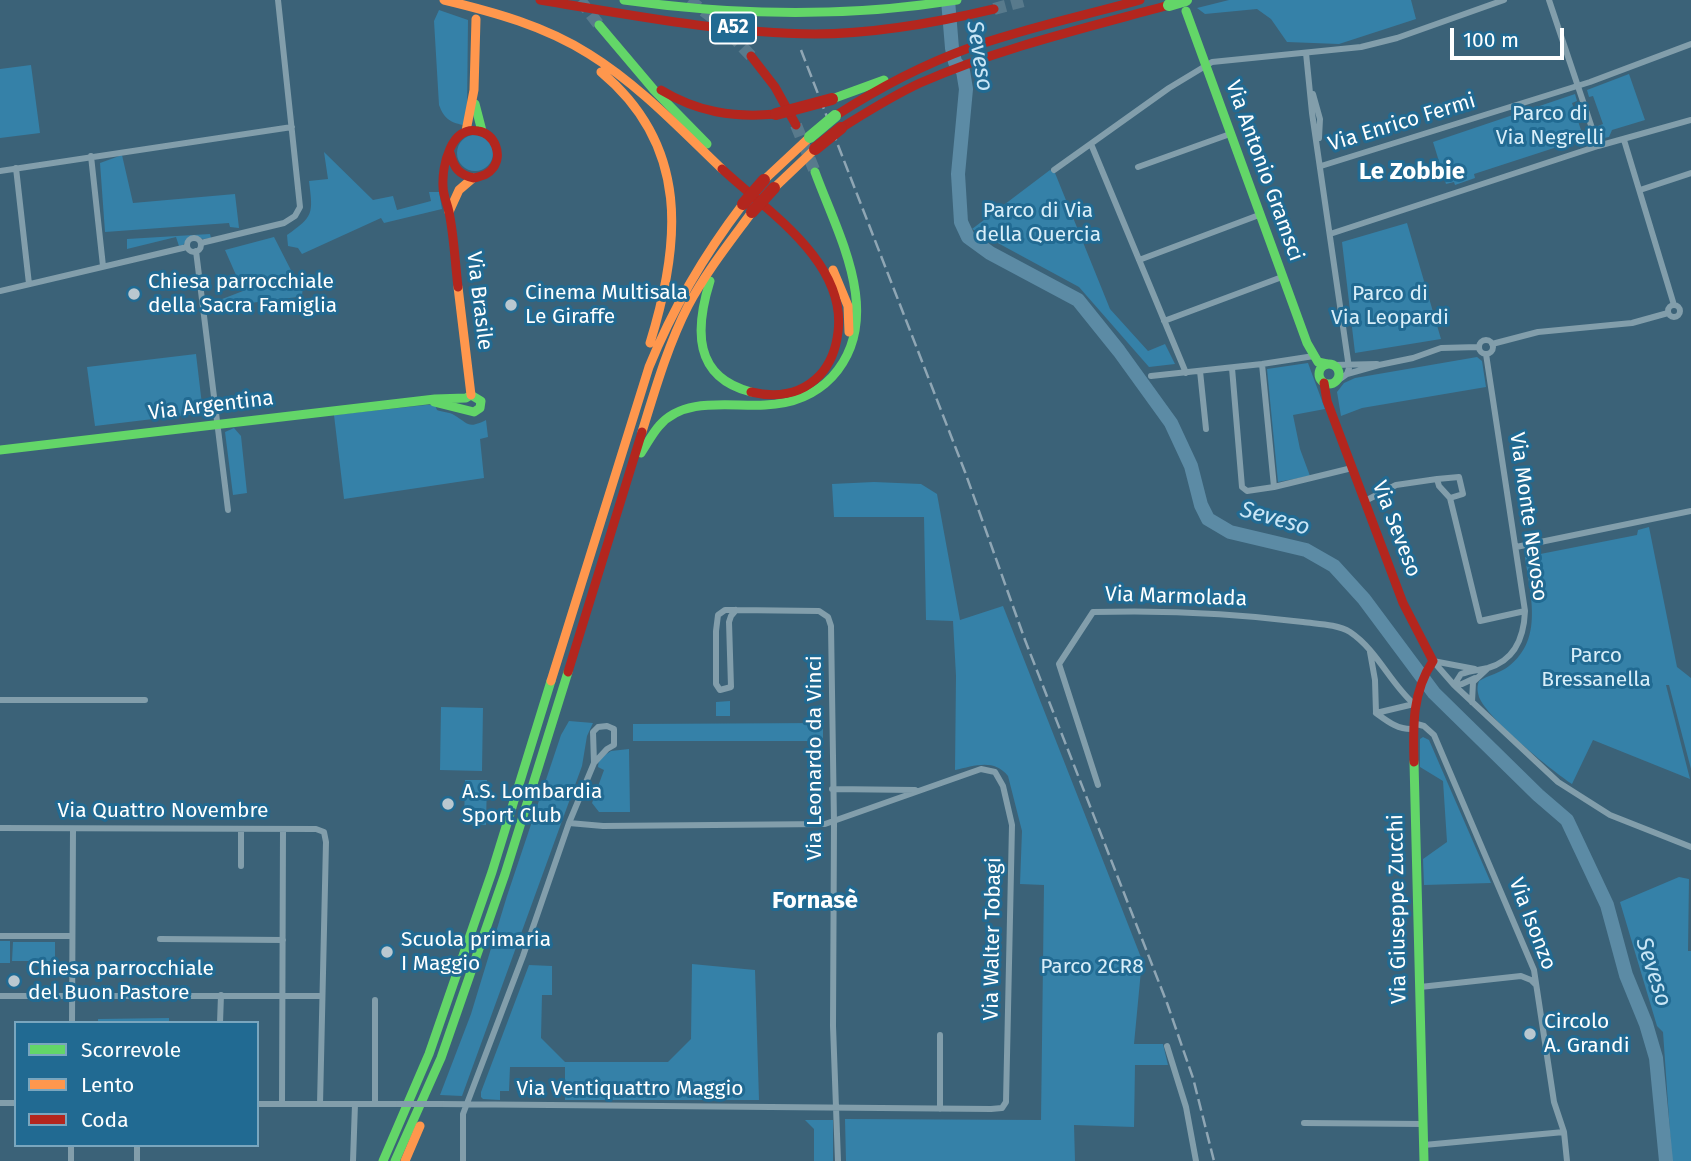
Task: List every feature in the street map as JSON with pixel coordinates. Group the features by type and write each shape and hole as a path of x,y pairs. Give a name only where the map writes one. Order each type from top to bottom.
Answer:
{"main road":[{"path":"444,0 547,33 593,57 626,82 795,236 826,272 839,308 839,337 827,369 812,384 795,393 774,397 753,394 732,386 716,374 698,337 699,315 712,276 748,208"},
{"name":"A52","path":"540,0 641,17 767,32 859,32 928,23 994,9"},
{"name":"A52","path":"624,0 769,15 815,15 925,6 957,0"},
{"path":"1069,26 1140,0"},
{"path":"838,122 892,96 945,64 973,53 1069,26 1169,5 1186,6"},
{"name":"Via Antonio Gramsci","path":"1186,6 1310,352"},
{"path":"466,131 474,102 476,19"},
{"path":"599,25 634,68 700,138 800,230 833,269 842,288 850,321 845,356 836,376"},
{"path":"547,33 605,75 636,109 660,155 670,185 674,211 670,272 664,300 633,394 628,435"},
{"path":"751,55 775,87 796,125"},
{"path":"634,68 665,93 695,108 732,115 776,114 801,110 918,69 945,64"},
{"path":"383,1161 429,1054 492,872 649,367 669,318 704,257 769,184 868,96 918,69"},
{"path":"449,212 459,190 473,178 490,172 498,157 496,143 482,131 474,102"},
{"path":"473,178 457,172 451,163 450,153 456,138 466,131 482,131"},
{"name":"Via Brasile","path":"450,153 442,183 449,212 468,401"},
{"path":"619,501 647,440 670,416 702,404 774,406 796,402 817,393 836,376 849,357 858,321 858,304 849,268 815,172"},
{"path":"395,1161 441,1058 532,791 658,380 688,306 734,234"},
{"path":"1310,352 1332,375"},
{"name":"Via Seveso","path":"1332,375 1324,391 1429,666"},
{"name":"Via Argentina","path":"0,450 426,400 468,401"},
{"name":"Via Giuseppe Zucchi","path":"1424,1161 1413,726 1418,687 1429,666"},
{"path":"405,1161 438,1081 441,1058"}],"street":[{"path":"228,510 196,251 201,243 278,225 297,214 300,197 278,0"},
{"path":"1054,170 1205,64 1232,58 1361,47 1397,38 1504,0"},
{"path":"1549,0 1598,146"},
{"name":"Via Enrico Fermi","path":"1321,166 1579,85 1691,44"},
{"path":"1306,53 1349,364"},
{"path":"1330,234 1598,146 1624,141 1691,120"},
{"path":"0,171 292,127"},
{"path":"1138,167 1230,134"},
{"path":"1624,141 1674,305 1681,311"},
{"path":"1091,144 1186,373"},
{"path":"91,156 103,266"},
{"path":"16,168 29,284"},
{"path":"1640,190 1691,173"},
{"path":"1139,260 1259,215"},
{"path":"187,247 187,242 192,238 201,243"},
{"path":"0,291 187,247"},
{"path":"187,247 192,252 196,251"},
{"path":"1164,321 1282,277"},
{"path":"1668,313 1669,307 1674,305"},
{"path":"1332,375 1413,358 1450,347 1478,347 1484,340 1492,344 1538,332 1632,323 1668,313 1675,317 1681,311 1691,309"},
{"path":"1478,347 1486,354 1492,351 1492,344"},
{"path":"1151,376 1262,364 1310,352"},
{"name":"Via Monte Nevoso","path":"1454,685 1475,678 1505,660 1517,646 1524,628 1525,611 1486,354"},
{"path":"1262,364 1274,488"},
{"path":"1332,375 1349,364"},
{"path":"1332,375 1349,364 1379,365"},
{"path":"1232,368 1242,487 1247,492 1274,488 1352,468"},
{"path":"1200,372 1206,429"},
{"path":"1365,501 1396,485 1459,477 1463,494 1450,498"},
{"path":"1437,479 1439,486 1450,498 1480,621 1525,611"},
{"path":"1516,547 1691,511"},
{"path":"725,610 736,610 729,622 731,687 720,690 716,684 718,615 725,610"},
{"name":"Via Leonardo da Vinci","path":"736,610 819,611 828,617 831,626 833,978 838,1161"},
{"name":"Via Marmolada","path":"1098,785 1059,664 1093,612 1142,610 1278,618 1349,631 1370,652 1401,692 1415,704"},
{"path":"1370,652 1376,680 1376,713 1415,704"},
{"path":"1429,666 1454,685 1538,765 1583,800 1610,815 1691,847"},
{"name":"Via Monte Nevoso","path":"1429,666 1477,670"},
{"name":"Via Monte Nevoso","path":"1454,685 1461,674 1488,668"},
{"path":"1472,702 1471,688 1475,678"},
{"path":"0,700 145,700"},
{"name":"Via Isonzo","path":"1376,713 1405,730 1413,726 1424,726 1434,735 1530,962 1554,1102 1564,1132 1567,1161"},
{"path":"463,1161 463,1114 466,1105 569,823 594,763 614,745 614,729 607,726 598,727 593,732 594,763"},
{"name":"Via Walter Tobagi","path":"921,790 981,769 995,772 1003,786 1012,825 1009,1033 1006,1102 1002,1108"},
{"path":"832,789 921,790"},
{"path":"569,823 603,826 825,824 921,790"},
{"name":"Via Quattro Novembre","path":"0,828 318,829 325,833 322,996"},
{"path":"72,1021 73,829"},
{"path":"282,1104 283,829"},
{"path":"241,830 241,866"},
{"path":"0,936 72,936"},
{"path":"160,939 283,940"},
{"path":"1521,976 1527,971 1530,962"},
{"path":"1420,987 1521,976 1531,980 1536,986"},
{"path":"220,995 220,1021"},
{"path":"0,996 322,996 320,1104"},
{"path":"375,1000 375,1104"},
{"path":"940,1035 940,1109"},
{"path":"1167,1046 1186,1107 1196,1161"},
{"name":"Via Ventiquattro Maggio","path":"259,1104 1002,1108"},
{"path":"353,1161 355,1104"},
{"path":"1304,1123 1423,1124"},
{"path":"1424,1145 1564,1132"}],"green space":[{"path":"1229,0 1411,0 1416,19 1339,44 1287,42 1271,19 1257,9 1205,14 1197,8"},
{"path":"439,10 468,20 467,113 463,125 448,119 439,105 434,21"},
{"path":"31,65 40,133 0,138 0,69"},
{"path":"1629,74 1645,120 1612,130 1609,137 1604,138 1598,126 1603,124 1593,96 1589,97 1587,90"},
{"name":"Parco di Via Negrelli","path":"1575,94 1577,101 1572,103 1582,133 1589,132 1591,136 1474,174 1475,178 1455,185 1454,182 1446,184 1433,142"},
{"path":"475,135 488,140 493,153 488,166 475,171 462,166 457,153 462,140"},
{"path":"324,152 373,200 393,196 397,210 431,201 429,192 439,192 442,209 384,223 381,218 302,254 298,248 288,246 287,235 310,213 309,181 328,179"},
{"path":"122,155 133,203 235,194 239,228 230,227 229,223 105,232 100,163"},
{"name":"Parco di Via della Quercia","path":"1050,170 1055,173 1110,309 1148,351 1165,344 1175,364 1149,367 1079,287 972,229"},
{"name":"Parco di Via Leopardi","path":"1407,223 1441,339 1355,353 1342,242"},
{"path":"210,234 211,238 190,237 179,246 176,237 127,249 127,239"},
{"path":"274,237 296,280 303,287 302,295 218,307 217,301 243,291 225,250"},
{"path":"196,354 203,413 95,426 87,367"},
{"path":"1477,357 1482,361 1486,387 1362,408 1341,416 1337,392 1344,383 1355,378"},
{"path":"1308,363 1325,409 1293,415 1300,449 1310,476 1278,482 1267,369"},
{"path":"435,405 437,410 452,414 469,424 486,420 488,437 480,439 484,478 344,499 334,415"},
{"path":"234,428 241,436 247,493 233,495 225,432"},
{"name":"Parco 2CR8","path":"832,484 921,484 937,494 960,620 1003,606 1142,960 1134,1044 1163,1044 1168,1065 1135,1065 1134,1127 1074,1125 1075,1161 846,1161 845,1119 1041,1120 1044,885 1020,884 1022,831 1008,776 990,765 955,770 956,676 953,621 926,620 924,517 834,517"},
{"name":"Parco Bressanella","path":"1649,527 1677,667 1691,678 1691,769 1669,685 1666,685 1690,779 1593,740 1572,784 1506,730 1484,706 1479,697 1478,683 1509,666 1527,643 1532,615 1525,557 1637,535 1638,530"},
{"path":"730,701 730,716 716,716 716,702"},
{"path":"441,707 483,708 482,771 440,770"},
{"path":"569,721 593,723 587,736 582,766 462,1096 440,1095 471,1014 561,735"},
{"path":"823,723 823,741 633,741 633,724"},
{"path":"1423,737 1429,740 1491,883 1424,885 1423,859 1447,842 1443,781 1420,767 1420,739"},
{"path":"629,749 630,812 599,812 592,803 604,770 598,767 599,759 611,751"},
{"path":"465,780 487,780 486,825 464,824"},
{"path":"1679,877 1689,879 1691,1161 1672,1161 1663,1032 1657,1026 1620,902"},
{"path":"0,941 10,941 10,963 0,963"},
{"path":"13,942 55,942 55,961 12,961"},
{"path":"692,964 755,970 759,1100 565,1100 565,1067 510,1067 509,1091 500,1091 500,1100 481,1097 529,965 552,966 552,995 542,995 541,1038 565,1062 668,1062 691,1039"},
{"path":"169,1018 169,1021 98,1021"},
{"path":"805,1120 833,1120 833,1161 814,1161 814,1129"}],"waterway":[{"name":"Seveso","path":"948,0 952,48 955,62 963,71 966,89 958,174 961,222 968,237 990,253 1078,300 1171,423 1191,466 1201,505 1208,519 1230,532 1306,550 1334,566 1364,599 1434,693 1567,820 1607,905 1626,975 1646,1024 1656,1058 1666,1161"}],"tunnel":[{"path":"580,0 599,25"},
{"path":"689,0 721,24 751,56"},
{"path":"994,9 1027,0"},
{"path":"796,125 815,172"}],"railway":[{"path":"801,50 965,472 1025,640 1167,1003 1193,1078 1214,1161"}],"traffic: fast":[{"path":"624,0 708,9 790,13 873,10 957,0"},
{"path":"1169,5 1186,0"},
{"path":"1186,11 1307,343 1318,362 1327,364"},
{"path":"599,25 654,90 707,144"},
{"path":"832,99 884,80"},
{"path":"475,104 482,131"},
{"path":"810,137 835,116"},
{"path":"641,453 659,426 681,410 709,405 765,405 793,401 825,384 848,354 855,329 856,303 852,276 845,249 815,172"},
{"path":"710,281 702,316 703,349 718,375 732,385 751,392"},
{"path":"1329,364 1336,367 1339,374 1336,381 1329,384 1322,381 1319,374 1322,367 1329,364"},
{"path":"434,402 474,412 480,408 481,401 471,395"},
{"path":"0,450 435,399 466,398 471,395"},
{"path":"395,1161 441,1058 505,874 568,672"},
{"path":"383,1161 429,1054 492,872 551,681"},
{"path":"1414,762 1424,1161"}],"traffic: slow":[{"path":"444,0 537,28 589,54 642,93 722,169"},
{"path":"466,131 474,90 476,19"},
{"path":"601,72 630,101 651,132 664,164 672,233 668,269 650,343"},
{"path":"764,180 810,137"},
{"path":"774,188 815,149"},
{"path":"449,212 459,190 473,178"},
{"path":"551,681 649,367 690,282 743,204"},
{"path":"642,432 668,352 688,306 710,269 752,212"},
{"path":"833,270 848,306 849,332"},
{"path":"458,287 471,395"},
{"path":"405,1161 420,1126"}],"traffic: jam":[{"path":"540,0 711,27 815,34 905,27 994,9"},
{"path":"835,116 900,78 969,48 1140,0"},
{"path":"841,128 920,83 981,59 1169,5"},
{"path":"751,56 775,87 796,125"},
{"path":"661,90 688,104 716,112 776,114"},
{"path":"776,114 832,99"},
{"path":"815,149 841,128"},
{"path":"450,153 458,170 474,178 491,170 496,163 497,151 489,136 478,131 469,131 455,140 447,158 443,189 451,221 458,287"},
{"path":"722,169 800,240 830,283 837,307 836,344 830,361 813,382 797,391 779,395 751,392"},
{"path":"743,204 764,180"},
{"path":"752,212 774,188"},
{"path":"1324,383 1327,401 1403,603 1433,661 1417,697 1414,762"},
{"path":"568,672 642,432"}],"place":[{"name":"Chiesa parrocchiale della Sacra Famiglia","path":"134,294"},
{"name":"Cinema Multisala Le Giraffe","path":"511,305"},
{"name":"A.S. Lombardia Sport Club","path":"448,804"},
{"name":"Scuola primaria I Maggio","path":"387,952"},
{"name":"Chiesa parrocchiale del Buon Pastore","path":"14,981"},
{"name":"Circolo A. Grandi","path":"1530,1034"}],"district":[{"name":"Le Zobbie","path":"1412,172"},
{"name":"Fornasè","path":"815,901"}]}
